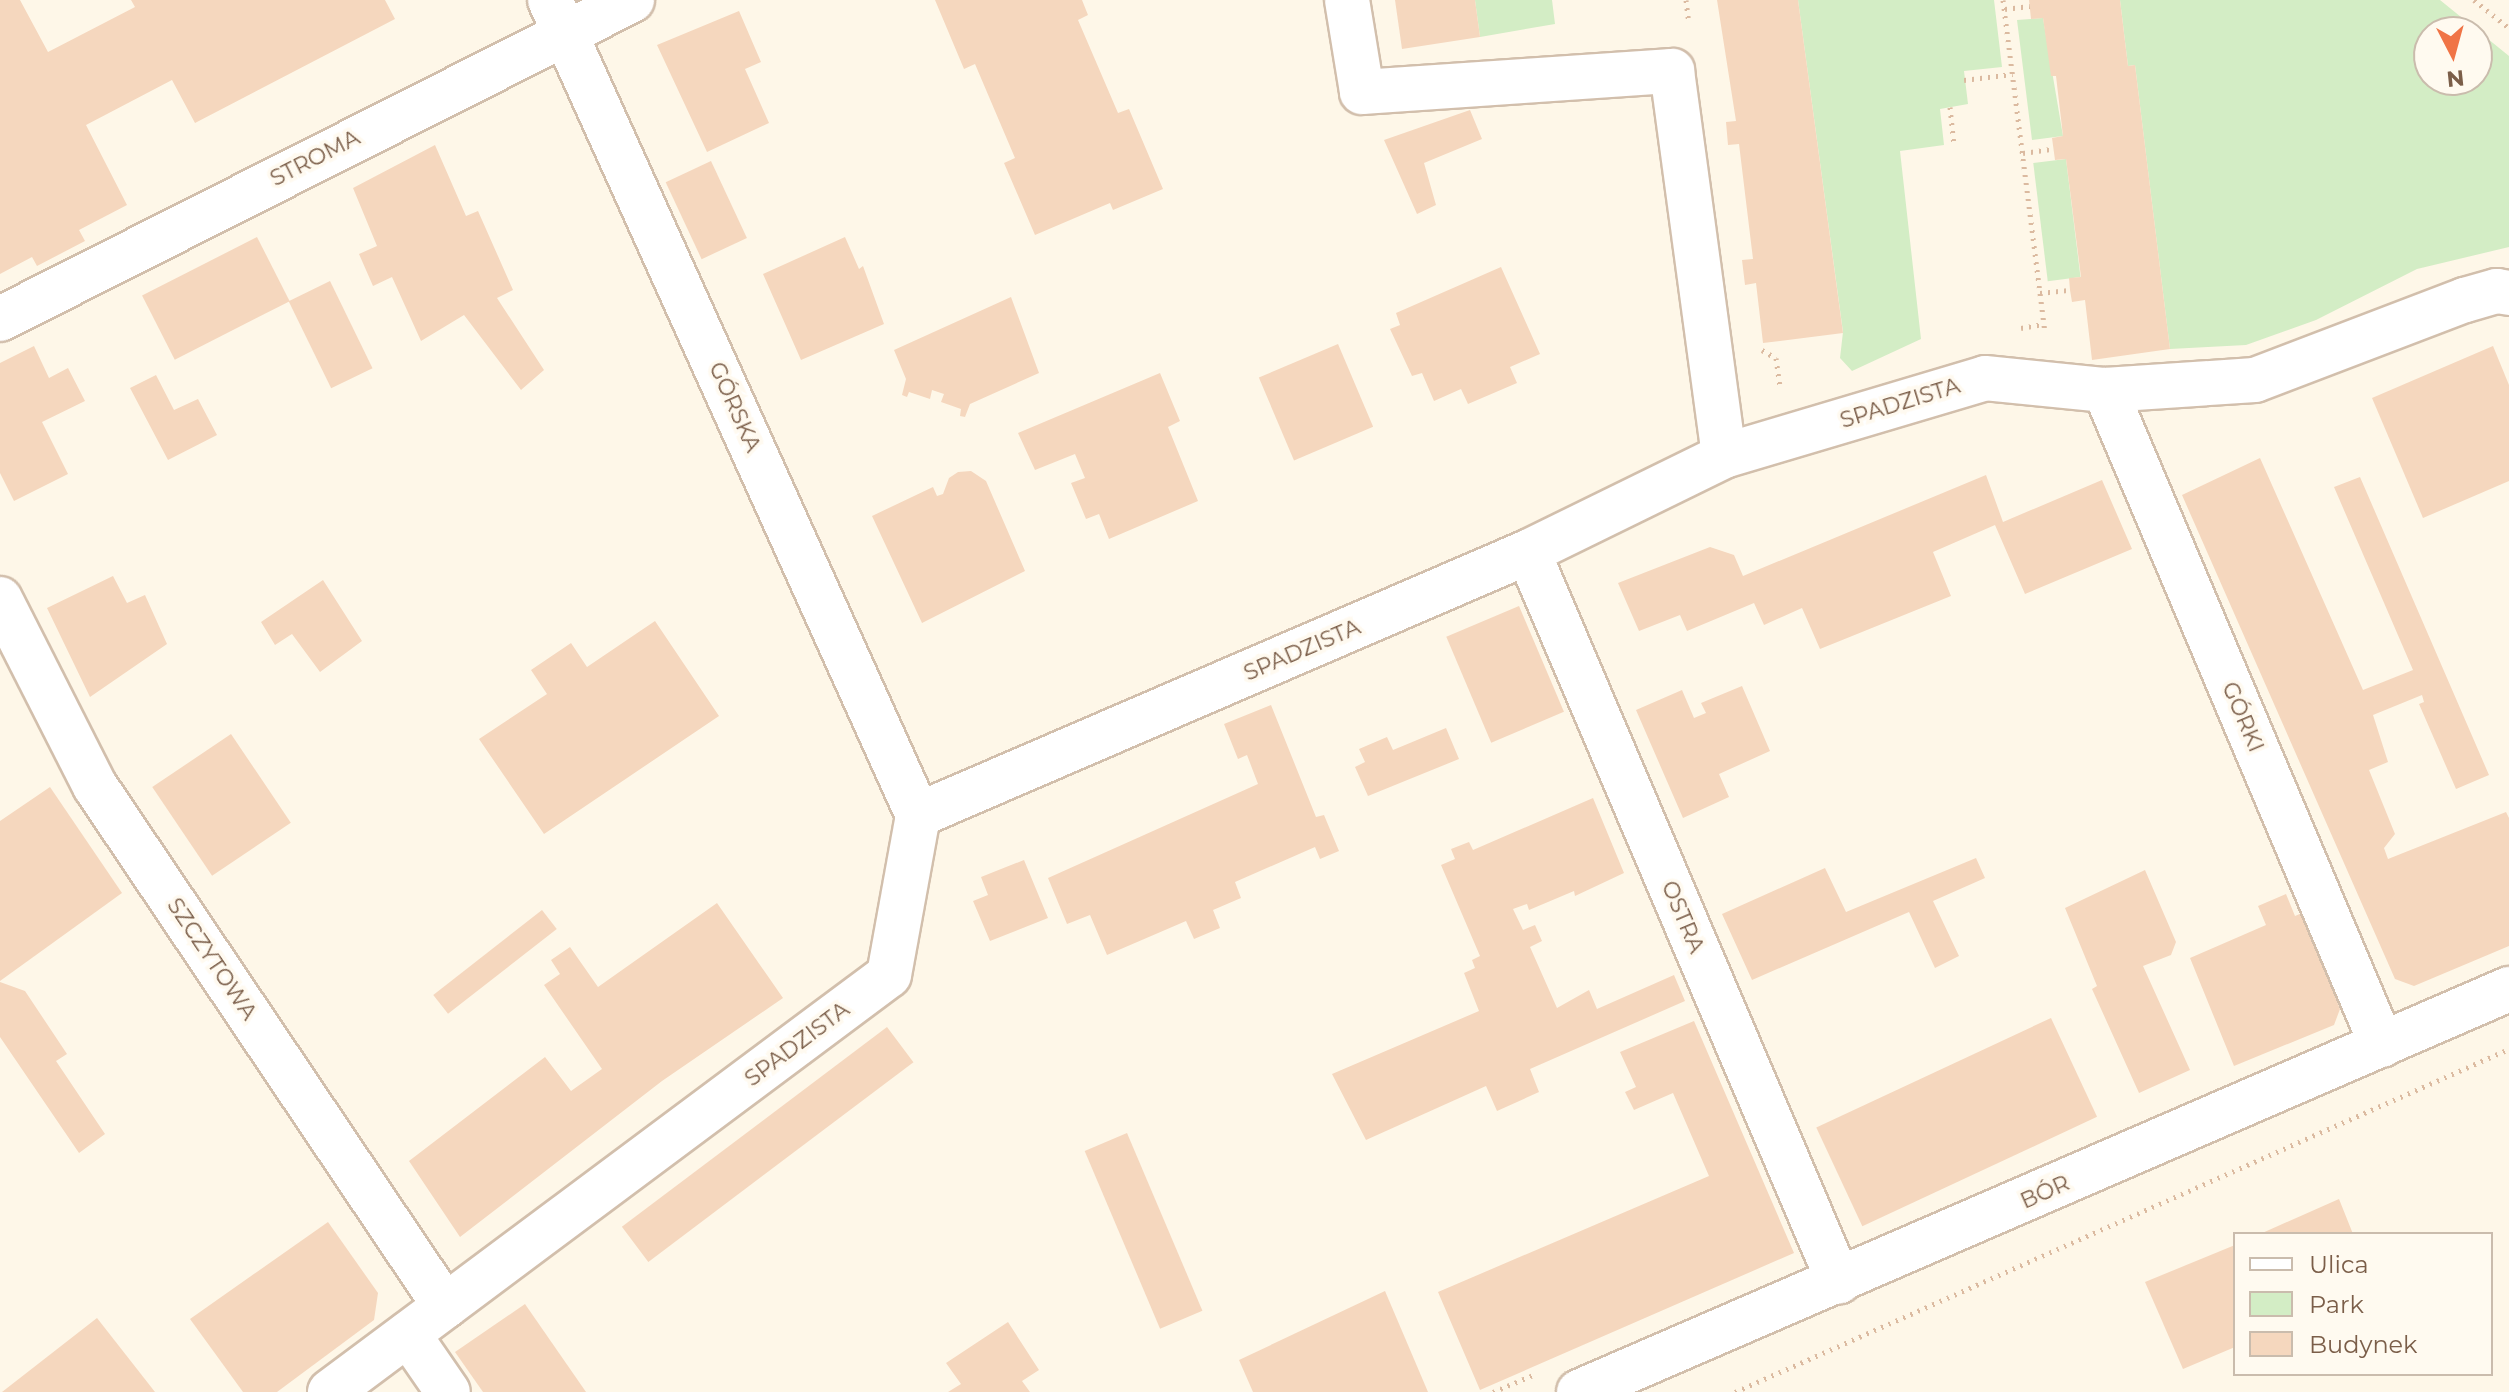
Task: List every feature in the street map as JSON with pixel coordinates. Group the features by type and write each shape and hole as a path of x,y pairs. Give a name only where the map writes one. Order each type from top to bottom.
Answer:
{"street":[{"name":"STROMA","path":"0,319 558,14 632,0"},
{"path":"1347,0 1362,92 1672,71 1724,456"},
{"name":"GÓRSKA","path":"558,14 918,815"},
{"name":"SPADZISTA","path":"330,1392 889,975 918,815 1528,552 1724,456 1985,378 2105,390 2255,380 2465,300 2497,291 2509,293"},
{"name":"GÓRKI","path":"2105,390 2382,1045"},
{"name":"OSTRA","path":"1528,552 1839,1282"},
{"name":"SZCZYTOWA","path":"0,599 95,786 445,1306"},
{"name":"BÓR","path":"1579,1392 1839,1282 2509,989"},
{"path":"408,1334 448,1392"}],"path":[{"path":"1686,0 1690,31"},
{"path":"2003,0 2047,347"},
{"path":"2474,0 2509,28"},
{"path":"2005,9 2030,6"},
{"path":"1964,80 2013,74"},
{"path":"1950,107 1954,146"},
{"path":"2023,153 2053,149"},
{"path":"2040,293 2070,290"},
{"path":"1752,344 1776,358 1781,400"},
{"path":"1735,1392 2509,1049"}],"green space":[{"path":"1475,0 1552,0 1555,24 1480,37"},
{"path":"1798,0 1994,0 2002,67 1964,71 1968,104 1940,109 1944,145 1900,151 1921,339 1852,371 1840,358 1843,332"},
{"path":"2120,0 2440,0 2460,16 2413,16 2413,96 2493,96 2493,43 2509,56 2509,247 2417,269 2316,320 2246,345 2170,349 2135,65 2128,66"},
{"path":"2043,18 2063,136 2032,140 2017,20"},
{"path":"2066,159 2081,277 2048,281 2033,163"}],"building":[{"path":"0,0 20,0 48,52 135,7 131,0 385,0 395,19 195,123 172,80 86,125 127,205 79,230 85,241 37,266 32,257 0,274"},
{"path":"935,0 1082,0 1088,15 1078,20 1118,113 1129,109 1163,189 1113,210 1110,203 1035,235 1004,163 1015,158 975,64 964,69"},
{"path":"1395,0 1475,0 1480,37 1402,49"},
{"path":"1717,0 1798,0 1843,333 1763,343 1756,283 1745,285 1742,260 1753,259 1739,144 1728,145 1726,122 1736,121"},
{"path":"2029,0 2120,0 2128,66 2135,65 2170,349 2092,360 2085,300 2072,302 2070,290 2069,278 2081,277 2066,159 2055,160 2052,138 2063,136 2056,76 2051,76 2043,18 2031,19"},
{"path":"739,11 761,62 745,69 769,123 707,152 657,45"},
{"path":"1470,110 1482,139 1424,163 1436,205 1417,214 1384,140"},
{"path":"435,145 466,216 478,211 513,290 497,298 544,370 521,390 464,315 421,341 392,277 373,286 359,254 377,246 353,188"},
{"path":"711,161 747,238 702,259 666,182"},
{"path":"257,237 290,301 175,360 142,296"},
{"path":"845,237 859,269 863,266 884,324 801,360 763,274"},
{"path":"1501,267 1540,354 1510,367 1517,383 1468,404 1461,389 1434,401 1422,373 1412,376 1390,329 1400,325 1396,313"},
{"path":"330,281 373,368 331,388 289,301"},
{"path":"1011,297 1039,373 970,404 965,417 960,416 961,409 941,402 944,394 932,390 930,399 909,392 907,397 902,395 906,379 894,350"},
{"path":"1338,344 1373,427 1294,460 1259,378"},
{"path":"34,346 49,378 68,368 85,401 42,422 68,474 14,501 0,473 0,363"},
{"path":"2493,346 2509,385 2509,481 2423,518 2372,398"},
{"path":"1160,373 1180,421 1168,427 1198,501 1109,539 1099,514 1086,519 1071,483 1085,478 1075,454 1035,470 1018,433"},
{"path":"156,375 174,410 198,399 217,435 168,460 130,388"},
{"path":"2260,458 2363,690 2413,670 2334,487 2360,477 2489,775 2456,789 2419,704 2424,702 2422,695 2373,715 2388,762 2369,770 2395,834 2384,848 2388,859 2506,812 2509,818 2509,946 2414,986 2395,979 2182,495"},
{"path":"971,471 986,481 1025,571 922,623 872,516 933,487 937,496 943,494 949,478 958,472"},
{"path":"1986,475 2003,522 2102,480 2132,549 2025,594 1995,525 1933,552 1951,596 1820,649 1802,608 1764,625 1754,603 1687,631 1680,615 1639,631 1618,583 1710,547 1734,555 1743,576"},
{"path":"113,576 127,603 145,595 167,644 90,697 47,608"},
{"path":"323,580 362,641 320,672 292,634 275,645 261,622"},
{"path":"1519,606 1564,712 1491,743 1446,637"},
{"path":"655,621 719,716 544,834 479,739 547,694 531,670 571,643 587,667"},
{"path":"1742,686 1770,751 1719,774 1729,797 1683,818 1636,710 1682,690 1694,718 1706,713 1701,703"},
{"path":"1271,705 1316,817 1324,815 1339,851 1320,859 1315,847 1235,882 1241,898 1213,910 1220,928 1194,939 1186,921 1107,955 1090,915 1067,924 1048,878 1258,784 1247,755 1238,759 1224,724"},
{"path":"1446,728 1459,759 1368,796 1355,767 1365,762 1359,749 1387,737 1393,750"},
{"path":"231,734 291,823 212,876 152,787"},
{"path":"50,787 122,893 0,981 0,821"},
{"path":"1593,798 1624,873 1575,896 1574,891 1529,910 1527,904 1513,909 1523,930 1535,925 1542,941 1530,947 1557,1008 1589,990 1597,1009 1674,975 1685,1001 1530,1069 1539,1092 1497,1111 1486,1086 1366,1140 1332,1074 1479,1011 1464,973 1475,968 1472,960 1480,956 1441,865 1455,859 1451,849 1469,842 1473,850"},
{"path":"1976,858 1985,878 1933,901 1959,956 1935,968 1909,912 1752,980 1722,914 1825,868 1846,912"},
{"path":"1024,860 1048,918 990,941 973,901 988,895 981,877"},
{"path":"2145,870 2176,942 2171,955 2143,966 2190,1070 2139,1093 2092,989 2097,986 2065,908"},
{"path":"2286,894 2295,916 2302,913 2340,1009 2334,1025 2234,1066 2190,958 2266,925 2258,906"},
{"path":"717,903 783,998 662,1081 460,1237 409,1161 545,1057 571,1091 602,1069 544,985 560,974 551,960 570,947 598,987"},
{"path":"542,910 557,929 448,1014 433,995"},
{"path":"0,982 25,991 67,1054 56,1061 105,1134 79,1153 0,1037"},
{"path":"2051,1018 2097,1117 1862,1226 1816,1127"},
{"path":"1694,1021 1794,1253 1480,1390 1438,1292 1709,1176 1673,1093 1634,1110 1625,1092 1636,1087 1620,1052"},
{"path":"887,1027 913,1062 648,1262 622,1227"},
{"path":"1127,1133 1202,1311 1160,1329 1085,1151"},
{"path":"2339,1199 2352,1232 2265,1232"},
{"path":"328,1222 378,1293 374,1320 277,1392 243,1392 190,1319"},
{"path":"2233,1246 2233,1348 2183,1369 2145,1282"},
{"path":"1385,1291 1428,1392 1253,1392 1239,1360"},
{"path":"525,1304 586,1392 483,1392 455,1352"},
{"path":"97,1318 155,1392 2,1392"},
{"path":"1008,1322 1039,1370 1022,1381 1030,1392 948,1392 961,1384 946,1363"}]}
